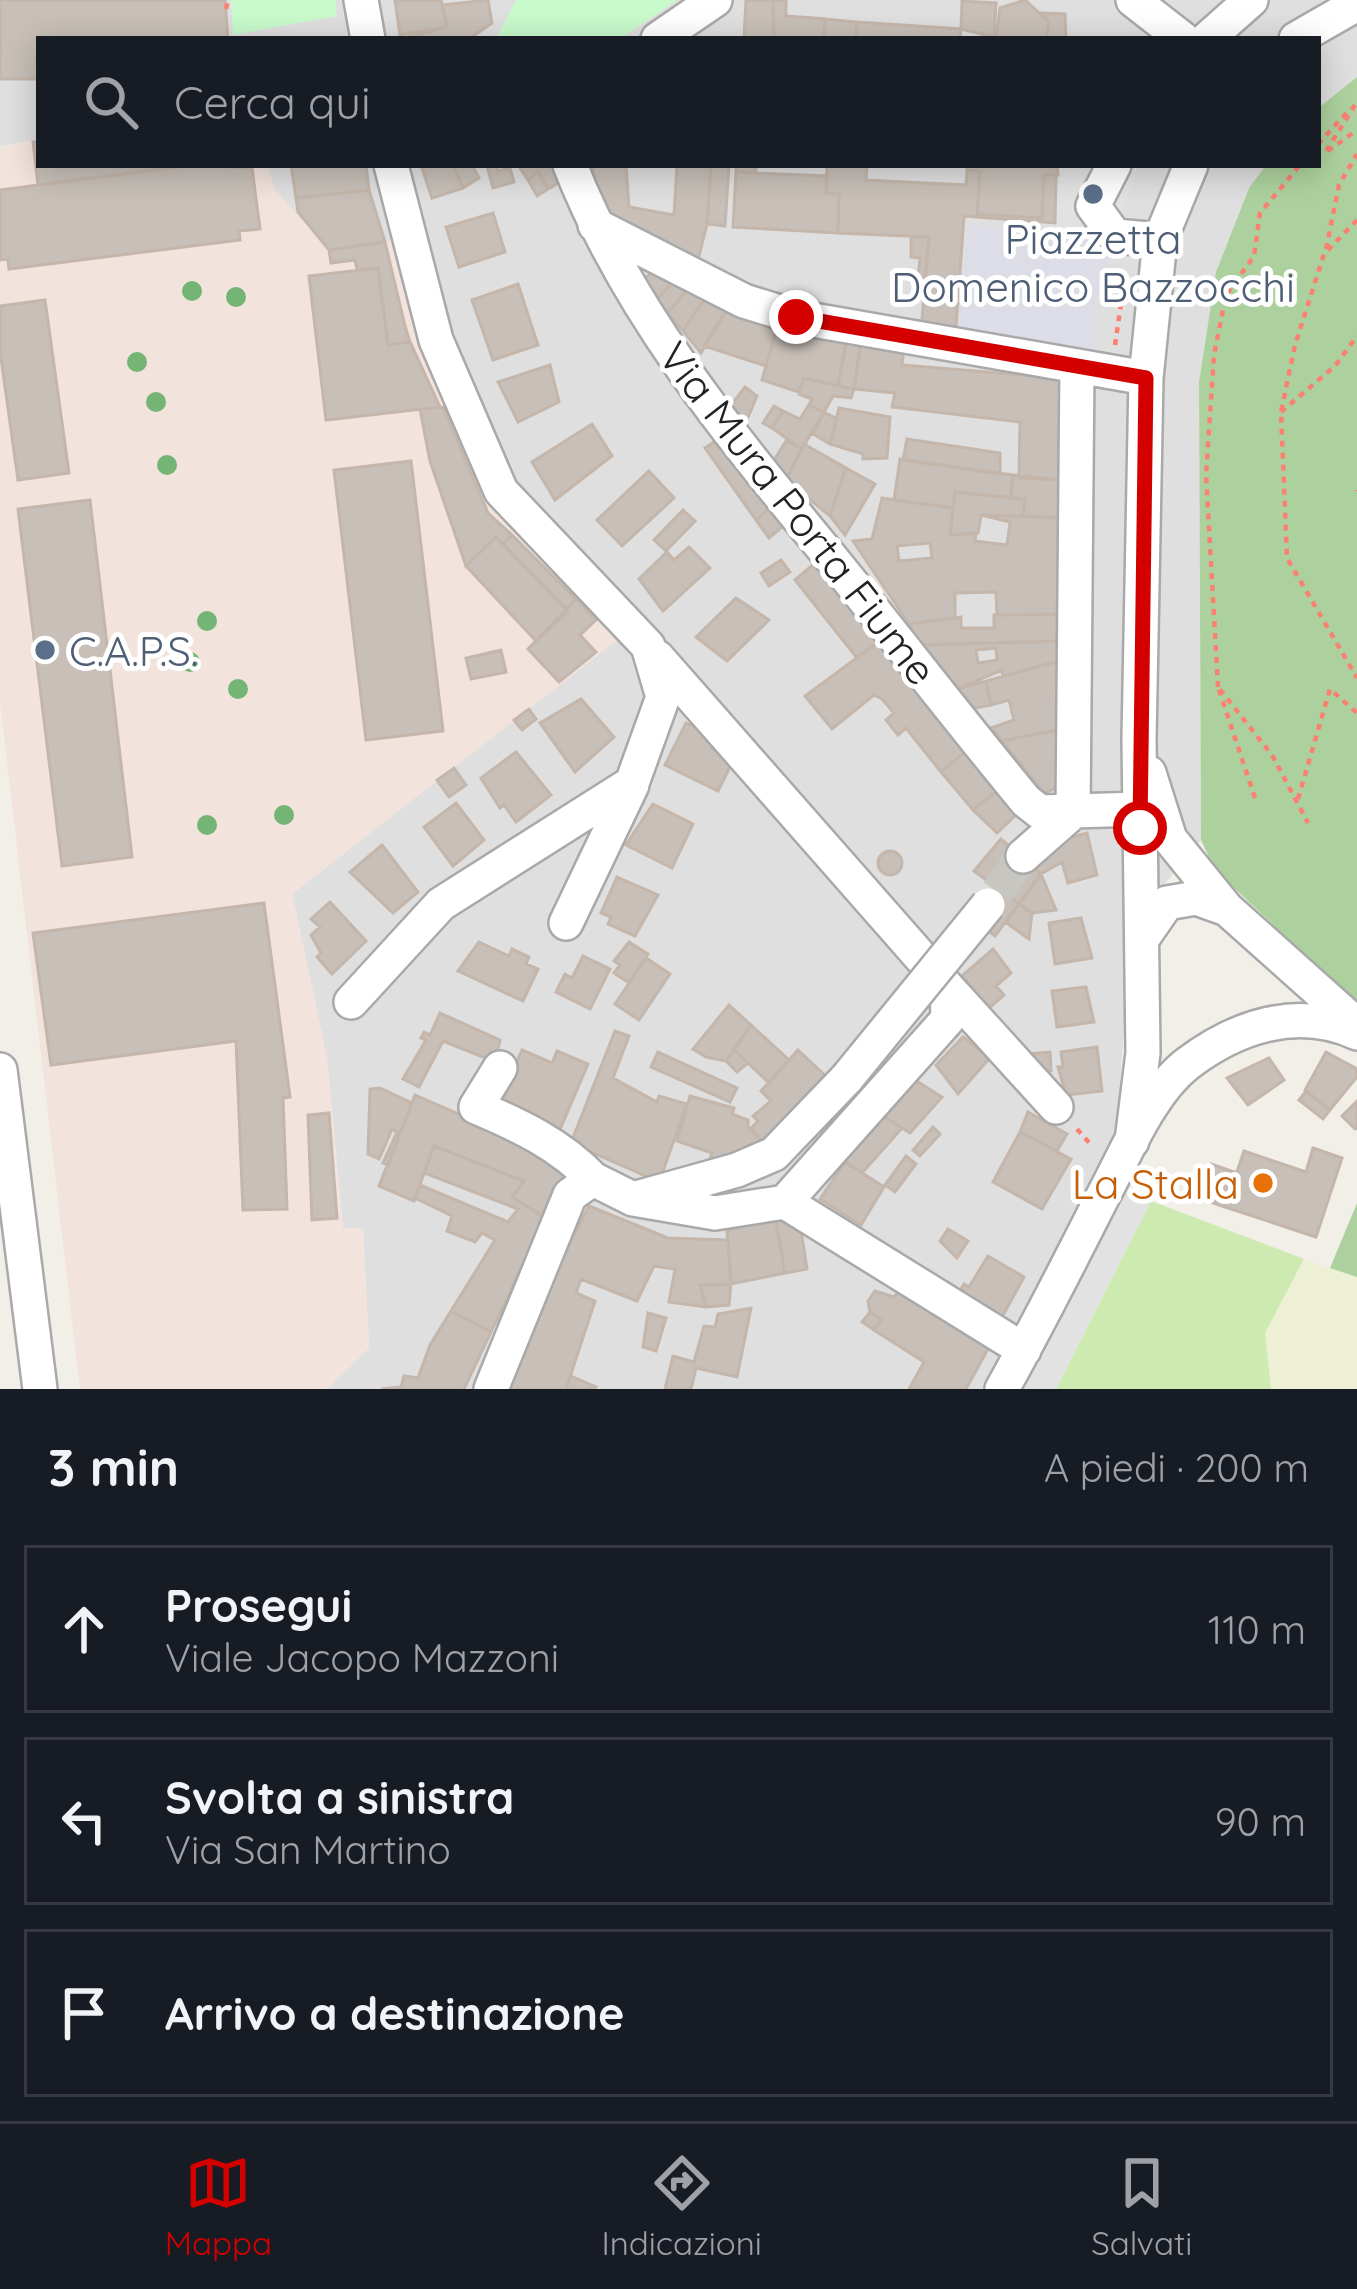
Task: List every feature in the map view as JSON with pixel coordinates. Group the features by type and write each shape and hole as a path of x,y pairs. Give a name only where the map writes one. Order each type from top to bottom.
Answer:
{"street":[{"path":"361,0 367,36"},
{"path":"662,36 715,0"},
{"path":"1133,0 1179,36"},
{"path":"1210,36 1251,0"},
{"path":"1301,36 1357,4"},
{"path":"392,168 436,340 501,491 647,646 1056,1107"},
{"name":"Via Mura Porta Fiume","path":"571,168 594,224 645,314 765,479 1026,801 1040,812 1073,812"},
{"path":"1112,168 1093,206 1114,236 1160,240"},
{"path":"1132,1141 1143,1054 1139,739 1146,378 1160,240 1190,168"},
{"path":"594,224 744,301 796,317 1146,378"},
{"path":"1073,812 1077,366"},
{"path":"566,923 632,783 663,697 647,646"},
{"path":"1139,739 1170,839 1201,883 1357,1029"},
{"path":"352,1002 441,904 632,783"},
{"path":"1023,856 1073,812 1139,809"},
{"path":"1142,939 1162,908 1180,898 1227,909"},
{"path":"633,1199 737,1171 774,1154 847,1078 993,899"},
{"path":"500,1068 476,1107 518,1124 575,1160 593,1179 633,1199 715,1214 785,1202 948,1018 947,987"},
{"path":"1003,1389 1132,1141 1184,1066 1221,1040 1258,1026 1312,1018 1357,1029"},
{"path":"0,1070 40,1389"},
{"path":"491,1389 570,1196 593,1179"},
{"path":"785,1202 1024,1350"}],"path":[{"path":"226,8 228,0"},
{"path":"1356,104 1325,153 1357,130"},
{"path":"1321,141 1356,104"},
{"path":"1357,154 1339,185 1281,412 1287,557 1357,678"},
{"path":"1255,798 1218,687 1206,476 1214,355 1226,295 1254,256 1260,213 1298,168"},
{"path":"1324,254 1357,220"},
{"path":"1281,412 1335,366 1357,336"},
{"path":"1218,687 1272,755 1307,823"},
{"path":"1298,799 1330,689 1357,713"}],"shaded area":[{"path":"0,0 1357,0 1357,77 1321,106 1321,36 36,36 36,140 0,147"},
{"path":"36,140 36,168 269,168 274,189 328,250 393,241 418,342 493,508 620,638 292,894 327,1058 343,1228 363,1228 369,1348 327,1389 80,1389 0,702 0,148"},
{"path":"269,168 1264,168 1249,188 1216,272 1199,382 1201,840 1164,885 1131,941 1116,1133 996,1389 327,1389 369,1348 363,1229 343,1229 327,1058 292,894 620,637 493,508 418,342 393,241 329,250 274,189"},
{"name":"Piazzetta Domenico Bazzocchi","path":"1059,168 1137,168 1115,236 1055,231"},
{"path":"969,226 1115,236 1096,300 1092,373 955,354"},
{"path":"1119,1191 1151,1201 1056,1389 1021,1389"}],"green space":[{"path":"231,0 335,0 337,16 233,35"},
{"path":"516,0 677,0 624,36 498,36"},
{"path":"1357,77 1357,1004 1215,870 1201,840 1199,382 1216,272 1249,188 1264,168 1321,168 1321,106"},
{"path":"1151,1201 1304,1259 1265,1333 1271,1389 1056,1389"},
{"path":"1357,1203 1357,1277 1330,1268"},
{"path":"1304,1259 1357,1277 1357,1389 1271,1389 1265,1333"}],"building":[{"path":"0,0 225,0 228,36 36,36 36,79 0,79"},
{"path":"395,0 441,0 447,27 400,35"},
{"path":"488,0 492,23 473,36 412,36 447,27 442,5"},
{"path":"746,0 773,0 774,36 744,36"},
{"path":"773,0 786,0 786,16 825,19 824,36 774,36"},
{"path":"1025,0 1049,22 1047,36 996,36 1000,8"},
{"path":"962,1 996,3 994,36 961,29"},
{"path":"1042,13 1065,14 1066,36 1047,36 1049,22"},
{"path":"825,19 857,22 856,36 824,36"},
{"path":"857,22 961,29 960,36 856,36"},
{"path":"36,168 169,168 38,185"},
{"path":"171,168 252,168 260,229 239,231 240,240 9,269 8,259 0,260 0,190"},
{"path":"291,168 366,168 369,190 296,198"},
{"path":"422,168 454,168 463,188 432,198"},
{"path":"454,168 474,168 479,178 463,188"},
{"path":"488,168 510,168 514,182 493,188"},
{"path":"520,168 555,168 562,181 548,189 538,172 528,180"},
{"path":"593,168 626,168 629,207 674,215 677,168 711,168 707,224 696,268 603,212 596,202"},
{"path":"711,168 729,168 725,226 707,224"},
{"path":"827,168 867,168 866,180 966,185 967,170 980,171 977,214 1042,218 1044,175 1056,175 1055,223 964,216 955,341 921,332 929,237 838,233 839,194 826,193"},
{"path":"1057,168 1058,175 1044,175 1042,218 977,214 980,171 967,170"},
{"path":"538,172 548,189 537,196 528,180"},
{"path":"736,172 827,176 826,193 839,194 838,233 733,227"},
{"path":"369,190 385,242 329,250 298,212 296,198"},
{"path":"493,213 505,252 459,267 446,227"},
{"path":"911,237 929,237 923,292 917,290 920,258 911,257"},
{"path":"385,242 410,342 388,345 378,268 357,270 355,260 331,263 329,250"},
{"path":"659,264 677,277 657,300 642,282"},
{"path":"378,268 388,345 410,342 440,407 326,420 309,276"},
{"path":"677,277 690,286 668,313 657,300"},
{"path":"518,284 538,345 493,360 472,300"},
{"path":"690,286 707,295 683,331 668,313"},
{"path":"707,295 729,306 701,353 683,331"},
{"path":"45,300 69,473 18,480 0,351 0,306"},
{"path":"729,306 778,324 766,366 704,346"},
{"path":"778,324 847,338 838,386 804,378 799,392 762,380"},
{"path":"847,338 861,341 854,389 838,386"},
{"path":"861,341 904,348 902,365 1025,375 1065,372 1063,480 1019,478 1020,422 892,407 895,393 854,389"},
{"path":"550,365 559,402 518,422 498,382"},
{"path":"804,378 854,389 851,398 833,396 824,412 799,394"},
{"path":"745,387 757,396 746,422 731,405"},
{"path":"809,405 824,412 802,449 772,428 783,411 800,419"},
{"path":"774,406 783,411 772,428 763,423"},
{"path":"443,407 488,513 512,535 503,544 496,537 466,566 430,461 420,409"},
{"path":"839,408 890,417 887,458 863,459 863,454 830,444"},
{"path":"824,412 837,419 830,444 813,434"},
{"path":"592,424 612,456 555,500 532,462"},
{"path":"719,439 774,504 756,520 705,448"},
{"path":"907,439 1000,453 1000,474 903,460"},
{"path":"786,441 802,449 786,480 770,467"},
{"path":"804,444 846,468 830,516 786,480"},
{"path":"900,459 1013,475 1011,498 955,492 953,508 894,500"},
{"path":"411,461 443,731 366,740 334,470"},
{"path":"846,468 875,484 845,535 830,516"},
{"path":"649,471 674,498 622,546 597,520"},
{"path":"1013,475 1063,480 1062,518 1023,516 1025,499 1011,498"},
{"path":"955,492 1025,499 1023,516 981,515 978,533 950,535"},
{"path":"882,498 953,508 950,535 976,533 975,541 1007,545 1010,522 981,515 1062,518 1060,614 997,615 996,592 955,593 955,618 909,624 853,541 872,539","holes":["930,543 932,558 899,561 897,546"]},
{"path":"90,500 132,857 62,866 18,509"},
{"path":"774,504 789,521 769,538 756,520"},
{"path":"683,510 695,521 666,551 654,540"},
{"path":"512,535 576,599 566,609 503,544"},
{"path":"496,537 568,611 536,641 466,566"},
{"path":"689,547 710,568 663,611 639,579 667,552 674,560"},
{"path":"822,557 886,636 857,658 795,580"},
{"path":"781,560 790,572 769,586 761,573"},
{"path":"736,598 769,620 727,661 696,637"},
{"path":"576,599 596,620 580,635 596,652 559,682 528,649"},
{"path":"1060,614 1060,641 919,645 909,624 961,617 961,628 994,628 994,615"},
{"path":"885,637 970,748 941,772 906,728 898,735 886,720 894,713 882,699 874,695 832,729 805,696"},
{"path":"1060,641 1059,661 1003,676 1002,670 957,689 919,645","holes":["996,648 997,660 978,663 976,650"]},
{"path":"501,650 506,672 471,679 466,658"},
{"path":"1059,661 1063,729 1002,741 991,728 1014,720 1009,700 991,705 986,681"},
{"path":"986,681 991,705 970,709 957,689"},
{"path":"581,699 614,737 575,772 540,723"},
{"path":"529,709 536,719 522,730 514,720"},
{"path":"686,723 709,734 706,738 715,742 712,748 734,759 718,791 665,765"},
{"path":"1063,729 1060,787 1044,793 1002,741"},
{"path":"970,748 1002,787 973,810 941,772"},
{"path":"516,752 551,795 516,822 504,805 500,808 481,778"},
{"path":"454,768 466,785 449,797 437,780"},
{"path":"1002,787 1021,810 997,833 973,810"},
{"path":"456,803 484,840 453,866 424,827"},
{"path":"653,804 693,824 672,868 626,845"},
{"path":"1087,833 1097,875 1068,883 1062,862 1041,874 1027,860 1044,844"},
{"path":"1001,839 1041,874 1019,904 974,871"},
{"path":"382,845 418,892 393,913 350,872"},
{"path":"890,851 902,863 890,875 878,863"},
{"path":"1041,874 1056,910 1032,913 1019,904"},
{"path":"617,877 658,895 635,936 608,924 611,917 601,913"},
{"path":"1004,893 1019,904 995,936 981,925"},
{"path":"330,902 366,941 332,974 317,957 321,953 311,935 320,927 311,919"},
{"path":"264,903 290,1097 283,1098 287,1209 243,1210 236,1041 51,1065 33,933"},
{"path":"1019,904 1032,913 1029,939 1005,922"},
{"path":"1081,918 1092,958 1055,964 1049,923"},
{"path":"479,942 509,956 512,949 529,957 526,964 538,969 523,1001 458,971"},
{"path":"629,942 648,954 629,983 614,973 620,965 614,961"},
{"path":"993,949 1011,973 996,986 1004,995 989,1008 962,976"},
{"path":"583,956 610,969 590,1009 556,992 565,974 572,978"},
{"path":"646,958 670,974 639,1020 615,1004"},
{"path":"1086,987 1094,1022 1057,1027 1052,991"},
{"path":"729,1005 751,1025 726,1061 706,1057 693,1049"},
{"path":"440,1013 500,1040 495,1062 443,1041 419,1087 403,1079 426,1040 421,1038 424,1032 430,1035"},
{"path":"751,1025 789,1060 769,1083 734,1050"},
{"path":"615,1031 629,1036 613,1078 657,1102 659,1096 687,1104 659,1182 571,1143"},
{"path":"963,1037 990,1058 958,1094 936,1065"},
{"path":"1097,1047 1102,1091 1066,1095 1058,1067 1063,1067 1061,1052"},
{"path":"522,1050 552,1063 557,1051 588,1064 558,1134 497,1107"},
{"path":"734,1050 748,1063 737,1072 726,1061"},
{"path":"798,1050 829,1079 767,1147 751,1128 758,1121 753,1116 771,1101 761,1091"},
{"path":"658,1052 737,1088 730,1102 651,1067"},
{"path":"1050,1052 1051,1071 1041,1071 1026,1054"},
{"path":"1326,1052 1357,1069 1357,1077 1330,1110 1305,1090"},
{"path":"1269,1058 1284,1080 1248,1105 1227,1078"},
{"path":"907,1075 942,1097 910,1133 875,1111"},
{"path":"380,1088 412,1103 388,1165 383,1163 397,1132 392,1129 379,1159 368,1154 370,1089"},
{"path":"1306,1091 1330,1110 1323,1119 1299,1100"},
{"path":"415,1095 580,1167 550,1221 512,1197 524,1181 434,1146 414,1201 379,1186"},
{"path":"690,1096 734,1108 732,1114 748,1120 748,1127 767,1147 708,1164 712,1153 677,1141"},
{"path":"1357,1101 1357,1128 1355,1129 1342,1116"},
{"path":"875,1111 902,1128 862,1173 834,1154"},
{"path":"1028,1112 1067,1134 1057,1151 1020,1132"},
{"path":"329,1113 337,1218 312,1220 308,1115"},
{"path":"933,1127 940,1134 920,1156 913,1150"},
{"path":"1020,1132 1071,1159 1042,1209 993,1182"},
{"path":"434,1146 524,1181 512,1197 550,1221 528,1254 491,1332 451,1311 495,1240 482,1233 475,1242 447,1231 452,1216 415,1198 420,1185 508,1222 518,1209 424,1173"},
{"path":"1313,1148 1342,1158 1316,1237 1225,1207 1244,1151 1306,1172"},
{"path":"906,1156 916,1164 895,1192 885,1185"},
{"path":"845,1162 884,1187 861,1225 820,1199"},
{"path":"1211,1164 1237,1173 1225,1207 1199,1198"},
{"path":"589,1206 668,1238 728,1240 731,1284 700,1285 706,1307 669,1302 675,1269 654,1266 637,1301 581,1279 576,1293 595,1301 566,1389 508,1389 539,1302"},
{"path":"775,1216 785,1273 731,1284 727,1231"},
{"path":"775,1216 800,1224 807,1269 785,1273"},
{"path":"948,1229 968,1241 957,1258 940,1241"},
{"path":"988,1256 1024,1277 1001,1319 960,1291 964,1284 969,1287"},
{"path":"731,1284 729,1305 706,1307 700,1285"},
{"path":"875,1291 894,1297 899,1291 989,1347 966,1389 909,1389 924,1362 874,1330 881,1320 870,1312 868,1301"},
{"path":"751,1308 737,1377 696,1368 691,1389 665,1389 673,1356 694,1362 704,1326 715,1327 718,1314"},
{"path":"451,1311 491,1332 464,1389 381,1389 401,1387 404,1376 418,1378 430,1345"},
{"path":"870,1312 881,1320 874,1330 862,1322"},
{"path":"648,1313 666,1318 656,1351 643,1347"},
{"path":"571,1376 596,1387 566,1389"}],"tunnel":[{"path":"997,892 1023,856"}],"place":[{"name":"Piazzetta Domenico Bazzocchi","path":"1093,194"},
{"name":"C.A.P.S.","path":"45,650"},
{"name":"La Stalla","path":"1263,1183"}],"route":[{"path":"796,317 956,349 1146,378 1140,828"}]}
